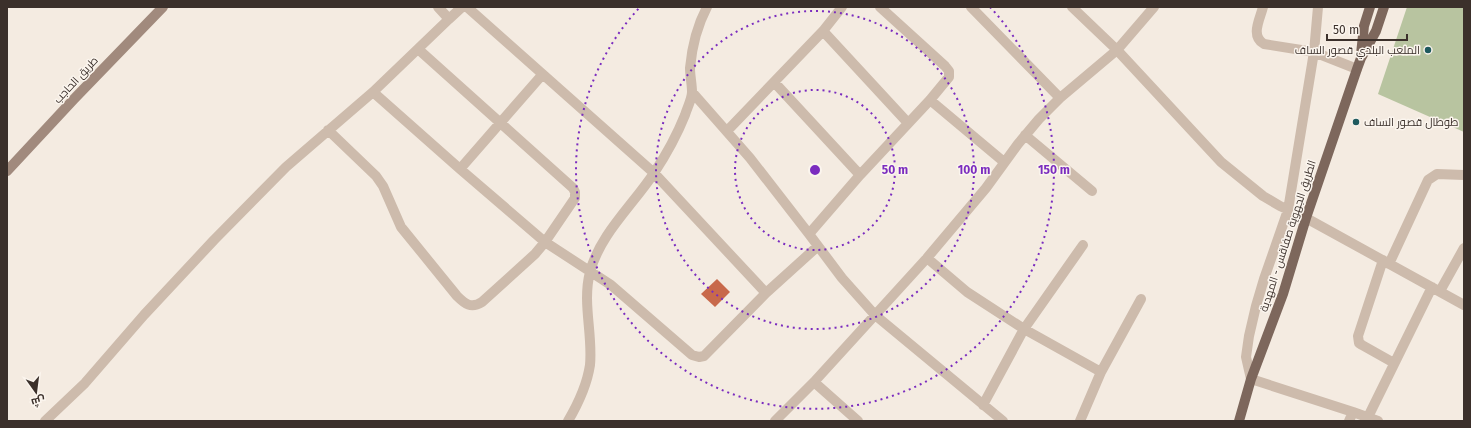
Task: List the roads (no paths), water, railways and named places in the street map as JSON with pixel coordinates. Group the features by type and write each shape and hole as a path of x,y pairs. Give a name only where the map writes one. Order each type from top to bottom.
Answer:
{"main road":[{"name":"الطريق الجهوية صفاقس - المهدية","path":"1361,58 1364,26 1370,7"},
{"name":"الطريق الجهوية صفاقس - المهدية","path":"1239,421 1251,379 1282,294 1306,218 1357,69 1361,58 1376,31 1384,7"}],"street":[{"name":"طريق الحاجب","path":"7,171 163,7"},
{"path":"438,7 449,19"},
{"path":"45,421 85,383 144,315 214,240 286,167 373,92 462,7"},
{"path":"467,7 654,173 766,293"},
{"path":"568,421 577,406 588,378 590,347 587,302 590,272 607,236 654,173 679,129 692,92 690,78 693,43 700,19 707,7"},
{"path":"727,131 823,31 842,7"},
{"path":"809,234 860,175 930,100 949,77 949,71 880,7"},
{"path":"971,7 1060,98"},
{"path":"1072,7 1117,50 1221,162 1263,196 1464,304"},
{"path":"775,421 814,382 927,258 986,188 1025,135 1060,98 1117,50 1154,7"},
{"path":"1263,7 1256,31 1256,36 1259,41 1264,44 1314,52 1357,69"},
{"path":"1318,7 1314,52 1288,210 1262,286 1249,336 1246,357 1251,379 1351,416 1368,417 1378,421"},
{"path":"823,31 908,123"},
{"path":"328,130 376,176 401,226 457,296 466,304 473,306 482,302 535,254 575,198 575,192 573,188 418,49"},
{"path":"460,169 542,75"},
{"path":"774,82 860,175"},
{"path":"373,92 545,242 611,285 692,355 699,357 704,356 709,352 766,293 818,246"},
{"path":"692,92 727,131 842,278 875,315 983,405 990,417 1004,421"},
{"path":"930,100 1004,162"},
{"path":"1025,135 1092,191"},
{"path":"1394,363 1362,345 1358,340 1358,336 1386,262 1428,180 1437,174 1464,175"},
{"path":"983,405 1024,329 1083,245"},
{"path":"1368,417 1394,363 1436,289 1464,248"},
{"path":"927,258 967,292 1024,329 1101,372"},
{"path":"1080,421 1101,372 1141,299"},
{"path":"814,382 858,421"}],"place":[{"name":"الملعب البلدي قصور الساف","path":"1428,50"},
{"name":"طوطال قصور الساف","path":"1356,122"}]}
